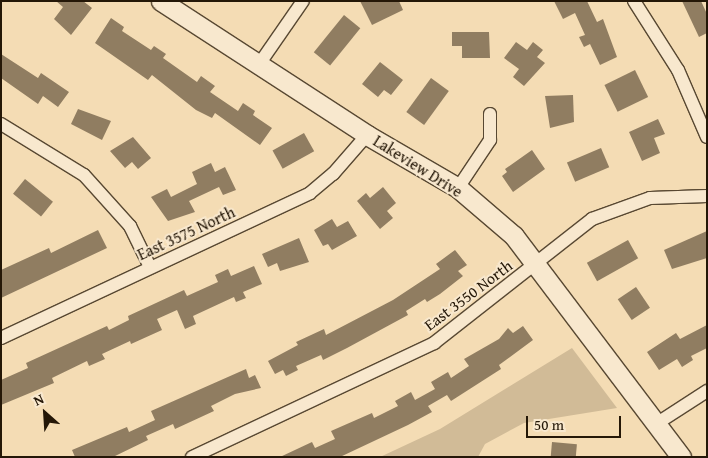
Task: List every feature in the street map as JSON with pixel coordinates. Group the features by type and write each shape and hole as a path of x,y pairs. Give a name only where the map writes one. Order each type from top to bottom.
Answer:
{"street":[{"name":"Lakeview Drive","path":"161,1 260,63 367,134 458,188 514,236 681,457"},
{"path":"260,63 303,1"},
{"path":"634,1 678,70 707,137"},
{"path":"458,188 490,140 490,114"},
{"path":"1,124 84,175 130,226 150,267"},
{"name":"East 3575 North","path":"1,338 310,193 334,174 367,134"},
{"name":"East 3550 North","path":"192,457 434,343 536,264 574,231 610,210 650,198 707,196"},
{"path":"656,424 707,391"}],"shaded area":[{"path":"572,348 617,408 524,423 485,444 478,457 380,457 440,429"}],"building":[{"path":"56,1 83,1 92,8 71,35 54,19 63,7"},
{"path":"360,1 399,1 403,10 372,25"},
{"path":"554,1 587,1 597,22 603,19 617,57 600,65 590,44 584,47 579,37 585,35 575,13 563,19"},
{"path":"682,1 701,1 707,14 707,33 699,37"},
{"path":"344,15 360,28 330,66 314,52"},
{"path":"111,18 124,27 122,31 151,50 154,46 166,54 163,58 197,82 201,76 215,86 210,92 238,111 243,103 255,111 253,115 272,128 260,145 215,113 212,118 196,110 152,75 148,80 95,43"},
{"path":"452,32 489,32 490,58 462,58 462,46 452,46"},
{"path":"516,42 527,50 533,42 543,50 537,57 545,63 524,86 513,77 519,69 504,58"},
{"path":"1,54 38,78 41,73 69,92 58,107 43,96 38,104 1,78"},
{"path":"380,62 403,80 391,95 384,90 378,97 362,84"},
{"path":"635,70 648,97 618,112 604,85"},
{"path":"431,78 449,91 424,125 406,112"},
{"path":"573,95 574,122 550,128 545,96"},
{"path":"78,109 111,121 102,140 71,124"},
{"path":"658,119 665,134 654,138 660,153 642,161 629,132"},
{"path":"304,133 314,151 283,169 273,150"},
{"path":"133,137 151,158 138,169 132,162 125,168 110,151"},
{"path":"601,148 609,167 575,182 567,162"},
{"path":"532,150 545,169 513,192 502,176 507,172 505,169"},
{"path":"211,163 215,172 225,167 236,190 223,195 219,187 189,201 195,212 168,221 151,197 167,189 171,197 197,184 192,172"},
{"path":"25,179 53,202 41,216 13,194"},
{"path":"383,187 396,203 387,211 393,218 380,229 357,201 366,193 370,198"},
{"path":"332,219 337,227 348,221 357,236 332,250 328,244 323,246 314,230"},
{"path":"98,230 107,248 1,298 1,270 49,248 51,253"},
{"path":"707,231 707,258 672,269 664,250"},
{"path":"299,238 309,262 280,271 277,263 268,267 262,254"},
{"path":"628,240 638,258 597,281 587,263"},
{"path":"455,250 467,265 458,271 463,276 440,294 427,302 425,299 406,311 408,315 323,360 321,355 296,366 298,370 286,376 283,370 275,374 268,361 298,345 296,342 324,329 326,335 393,300 440,269 436,264"},
{"path":"254,266 262,284 243,292 246,298 236,302 234,297 193,316 196,324 185,329 177,310 157,319 162,330 131,344 130,341 102,354 105,359 89,366 87,361 52,378 54,383 1,405 1,380 28,368 26,363 107,326 109,330 129,320 128,316 184,290 187,296 218,282 215,275 228,269 231,276"},
{"path":"636,287 650,308 632,320 618,299"},
{"path":"707,325 707,348 691,356 693,360 682,367 677,359 659,370 647,352 676,333 680,339"},
{"path":"523,326 533,340 499,365 501,369 451,401 447,395 428,406 432,412 408,425 340,457 280,457 312,442 315,448 335,439 331,431 372,413 374,418 398,406 395,401 411,392 415,400 435,389 431,382 448,372 451,378 469,366 464,359 499,339 508,328 513,333"},
{"path":"246,369 249,378 255,375 261,388 235,394 211,406 214,411 175,429 173,424 146,436 148,440 113,457 75,457 72,450 127,427 129,432 155,420 151,411"},
{"path":"552,442 577,444 576,457 551,457"}]}
